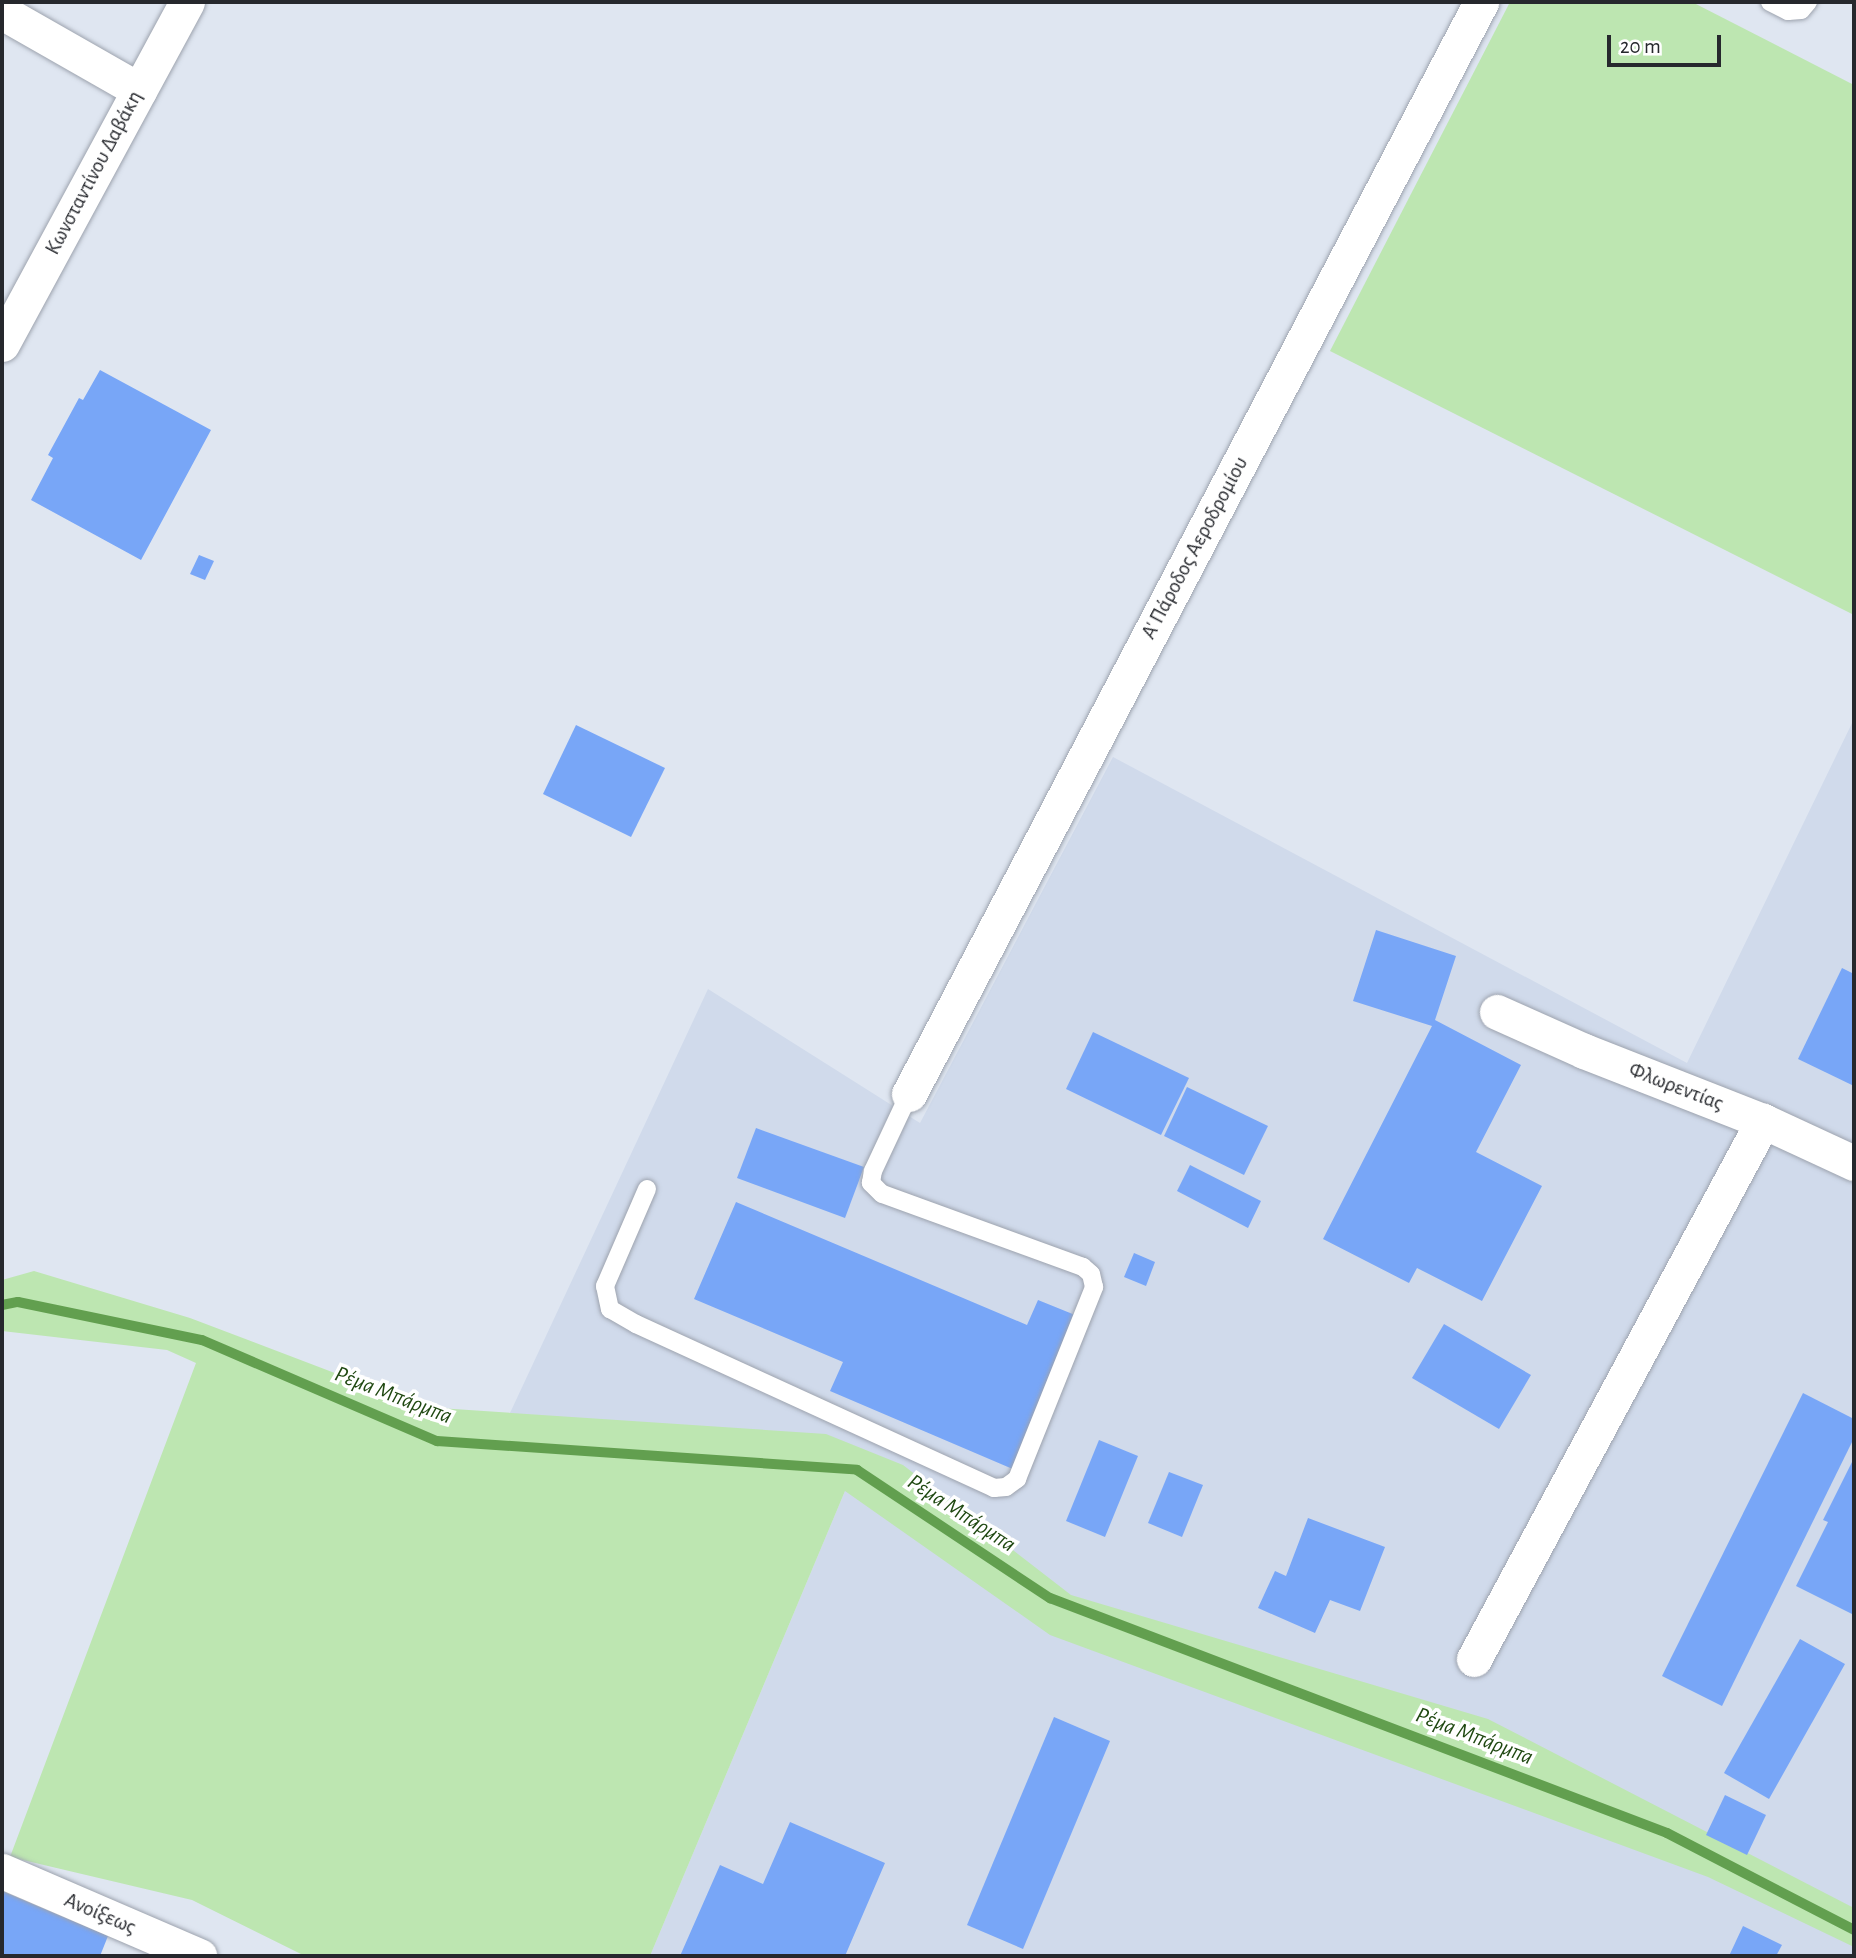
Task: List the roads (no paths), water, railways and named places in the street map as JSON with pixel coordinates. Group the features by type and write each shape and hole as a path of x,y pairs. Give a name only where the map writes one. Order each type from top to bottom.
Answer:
{"street":[{"name":"Κωνσταντίνου Δαβάκη","path":"2,344 187,2"},
{"name":"Α' Πάροδος Αεροδρομίου","path":"909,1094 1481,2"},
{"path":"2,12 139,90"},
{"name":"Φλωρεντίας","path":"1497,1012 1584,1051 1763,1121 1854,1163"},
{"path":"1474,1659 1763,1121"},
{"name":"Ανοίξεως","path":"2,1871 199,1956"}],"lane":[{"path":"1770,2 1788,11 1801,10 1808,2"},
{"path":"647,1189 605,1286 610,1309 636,1324 994,1488 1006,1487 1017,1479 1089,1300 1094,1287 1091,1274 1083,1267 882,1194 871,1183 873,1171 909,1094"}],"waterway":[{"name":"Ρέμα Μπάρμπα","path":"2,1305 18,1302 202,1340 437,1441 857,1470 1050,1598 1667,1833 1854,1930"}]}
